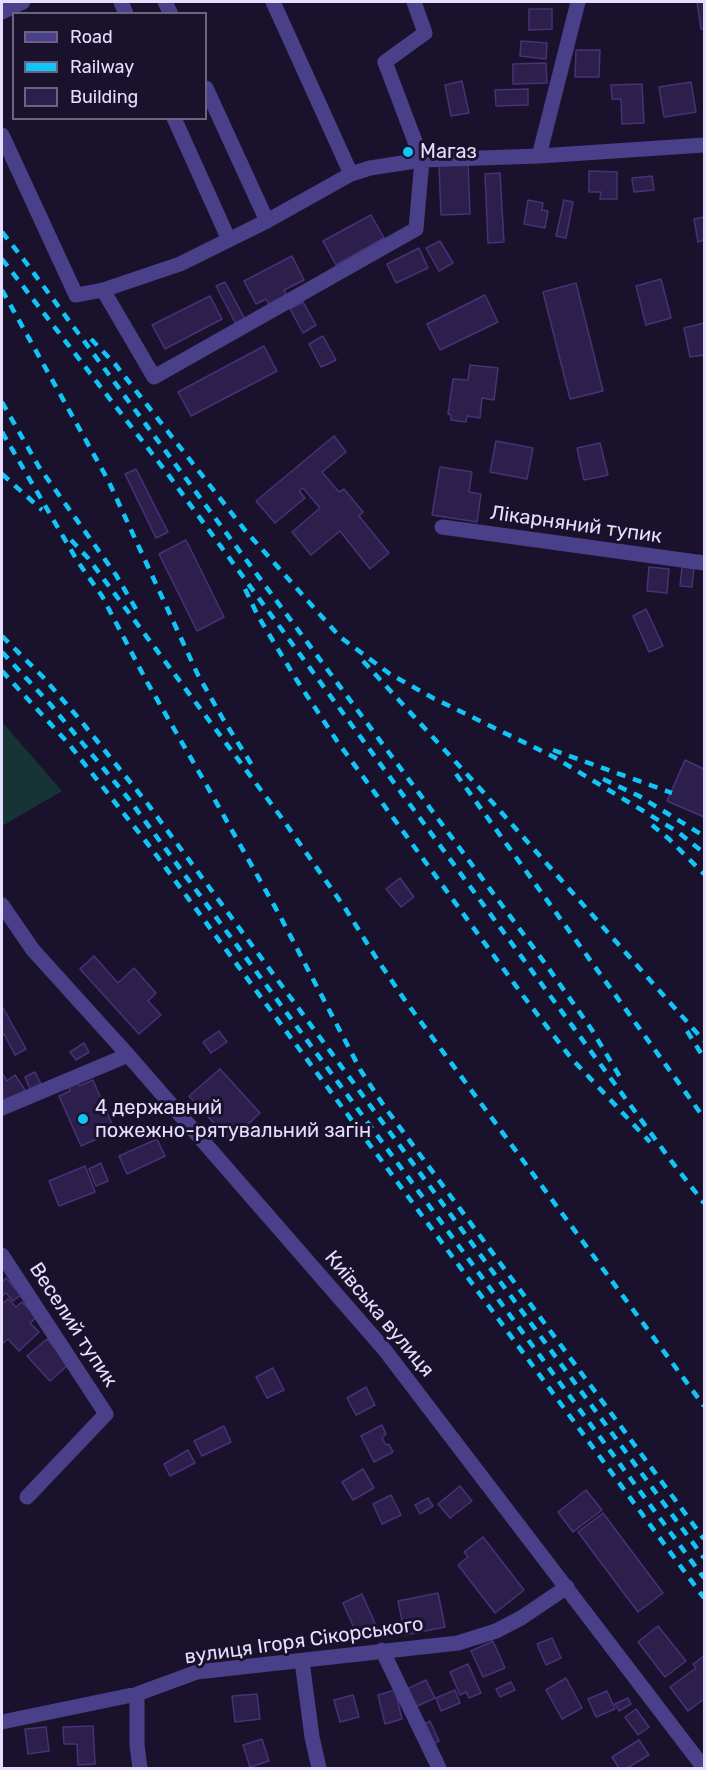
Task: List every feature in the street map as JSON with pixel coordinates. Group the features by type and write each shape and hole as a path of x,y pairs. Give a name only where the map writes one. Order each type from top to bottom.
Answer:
{"street":[{"path":"2,12 23,2"},
{"path":"273,2 351,174"},
{"path":"103,290 154,377 416,229 422,159 385,62 425,33 414,2"},
{"path":"539,156 578,2"},
{"path":"207,90 267,221"},
{"path":"175,120 228,240"},
{"path":"2,135 76,295 103,290 180,264 267,221 351,174 370,168 422,159 539,156 705,146"},
{"name":"Лікарняний тупик","path":"442,527 705,563"},
{"name":"Київська вулиця","path":"2,905 33,950 128,1055 384,1349 705,1768"},
{"path":"2,1108 128,1055"},
{"name":"Веселий тупик","path":"2,1255 106,1414 27,1497"},
{"name":"вулиця Ігоря Сікорського","path":"2,1722 137,1694 196,1672 458,1642 496,1631 521,1618 567,1587"},
{"path":"382,1650 439,1768"},
{"path":"302,1661 312,1737 319,1768"},
{"path":"137,1694 137,1745 140,1768"}],"green space":[{"path":"2,722 62,791 2,826"}],"building":[{"path":"697,2 704,2 704,29 701,29"},
{"path":"529,9 552,9 552,29 529,30"},
{"path":"521,41 547,43 546,59 520,56"},
{"path":"576,50 600,50 599,77 575,77"},
{"path":"546,63 547,83 513,84 513,64"},
{"path":"462,81 469,113 451,116 445,85"},
{"path":"691,82 696,112 664,117 659,87"},
{"path":"642,84 644,123 622,124 621,99 612,99 611,85"},
{"path":"528,89 528,105 496,106 495,90"},
{"path":"468,163 470,214 441,215 439,164"},
{"path":"589,171 617,172 617,199 600,199 601,192 589,192"},
{"path":"500,173 504,242 488,243 485,174"},
{"path":"652,176 654,190 634,192 632,178"},
{"path":"528,200 543,203 542,210 548,211 545,228 524,224"},
{"path":"564,200 573,202 566,238 556,236"},
{"path":"371,215 384,238 336,265 323,241"},
{"path":"704,217 704,240 698,242 694,219"},
{"path":"440,241 453,263 439,271 426,248"},
{"path":"419,248 428,268 396,283 387,264"},
{"path":"292,256 304,280 284,290 288,297 270,306 266,299 256,304 244,281"},
{"path":"661,279 671,318 646,325 636,286"},
{"path":"225,282 246,321 237,326 216,286"},
{"path":"576,283 603,391 570,399 543,292"},
{"path":"485,295 498,322 440,350 427,324"},
{"path":"210,296 222,319 165,349 152,325"},
{"path":"303,302 316,325 303,333 290,309"},
{"path":"704,323 704,355 690,357 684,328"},
{"path":"323,336 336,360 321,367 309,344"},
{"path":"264,346 277,371 191,416 178,392"},
{"path":"470,365 498,368 494,400 482,398 480,418 467,416 466,422 451,420 451,415 448,414 453,379 468,380"},
{"path":"334,436 346,452 322,472 339,492 344,489 363,512 359,516 389,553 370,569 340,531 311,555 292,532 320,508 303,488 299,491 305,498 275,523 256,501"},
{"path":"496,441 533,448 527,479 490,472"},
{"path":"600,443 608,475 584,480 577,448"},
{"path":"440,467 472,472 469,492 481,494 477,522 432,515"},
{"path":"136,469 168,532 156,538 125,474"},
{"path":"186,540 224,617 197,631 159,554"},
{"path":"649,567 669,569 667,593 647,591"},
{"path":"682,567 694,568 692,587 680,586"},
{"path":"646,609 663,646 649,652 633,616"},
{"path":"685,760 704,769 704,817 667,801"},
{"path":"400,878 414,897 401,907 386,889"},
{"path":"94,956 118,983 134,968 156,993 148,1001 161,1015 139,1034 80,969"},
{"path":"2,1006 26,1049 15,1055 4,1034 2,1035"},
{"path":"219,1031 227,1042 211,1053 203,1042"},
{"path":"84,1043 89,1052 76,1060 70,1052"},
{"path":"220,1069 260,1113 230,1141 189,1096"},
{"path":"35,1072 41,1084 30,1089 25,1077"},
{"path":"2,1073 7,1081 15,1075 25,1090 3,1105"},
{"path":"93,1080 115,1131 81,1146 59,1096 70,1091 68,1085 77,1081 79,1086"},
{"path":"157,1139 165,1156 127,1174 119,1156"},
{"path":"101,1163 108,1181 96,1186 89,1169"},
{"path":"85,1166 95,1192 59,1206 49,1181"},
{"path":"6,1278 21,1295 13,1301 6,1293 2,1296 2,1282"},
{"path":"8,1299 16,1307 22,1302 37,1317 30,1323 39,1332 19,1351 8,1339 2,1344 2,1304"},
{"path":"47,1339 69,1364 50,1381 27,1356"},
{"path":"273,1368 284,1390 267,1398 256,1377"},
{"path":"366,1387 375,1405 356,1415 347,1398"},
{"path":"382,1425 386,1434 382,1438 393,1452 374,1462 361,1436"},
{"path":"224,1426 231,1442 202,1456 194,1441"},
{"path":"188,1450 195,1463 170,1476 164,1464"},
{"path":"363,1469 374,1488 353,1500 342,1482"},
{"path":"460,1486 472,1501 450,1518 438,1504"},
{"path":"586,1490 602,1510 573,1532 558,1512"},
{"path":"391,1495 401,1515 382,1524 373,1504"},
{"path":"428,1498 433,1506 420,1514 415,1505"},
{"path":"603,1513 663,1593 638,1612 578,1532"},
{"path":"483,1537 524,1590 495,1613 458,1565 468,1557 464,1552"},
{"path":"438,1593 445,1627 405,1635 398,1601"},
{"path":"362,1594 377,1628 358,1637 343,1603"},
{"path":"658,1626 686,1661 665,1677 638,1642"},
{"path":"552,1638 561,1658 546,1665 537,1644"},
{"path":"493,1641 505,1668 483,1677 471,1651"},
{"path":"704,1656 704,1699 688,1711 670,1687 696,1668 693,1664"},
{"path":"468,1664 481,1693 469,1698 466,1692 460,1695 450,1672"},
{"path":"566,1678 582,1708 562,1719 546,1690"},
{"path":"426,1680 435,1698 413,1708 405,1690"},
{"path":"511,1682 515,1690 500,1697 496,1689"},
{"path":"395,1690 402,1719 385,1724 378,1695"},
{"path":"455,1690 460,1703 441,1711 436,1698"},
{"path":"607,1691 615,1709 596,1717 588,1699"},
{"path":"257,1694 260,1719 235,1722 232,1696"},
{"path":"353,1695 359,1717 340,1722 334,1700"},
{"path":"628,1698 631,1704 619,1711 615,1704"},
{"path":"636,1709 649,1727 638,1735 625,1717"},
{"path":"430,1721 439,1741 431,1745 422,1725"},
{"path":"93,1726 95,1764 78,1765 77,1744 64,1744 63,1727"},
{"path":"46,1727 49,1751 28,1754 25,1729"},
{"path":"262,1739 269,1761 250,1767 243,1745"},
{"path":"639,1740 649,1755 627,1768 619,1768 612,1757"}],"railway":[{"path":"2,232 547,966 592,1030 620,1077"},
{"path":"2,259 167,473 704,1203"},
{"path":"2,290 108,480 198,675 255,770"},
{"path":"91,339 115,364 244,529 340,637 390,674 433,698 554,757 678,832 704,853"},
{"path":"2,402 39,467 116,575 140,616"},
{"path":"2,432 78,562 102,596 147,682 280,916 361,1071 384,1106 704,1539"},
{"path":"2,474 42,510"},
{"path":"71,540 88,558 281,817 345,908 404,999 704,1406"},
{"path":"245,589 258,616 296,679 337,741 524,997 571,1058 650,1142"},
{"path":"2,636 43,677 147,803 704,1558"},
{"path":"2,652 50,704 128,798 704,1578"},
{"path":"363,661 485,794 704,1041"},
{"path":"2,671 68,743 151,848 704,1598"},
{"path":"553,750 672,793"},
{"path":"456,774 704,1118"},
{"path":"603,779 639,796 704,836"},
{"path":"652,825 704,874"},
{"path":"687,1031 704,1058"}],"place":[{"name":"Магаз","path":"408,152"},
{"name":"4 державний пожежно-рятувальний загін","path":"83,1119"}]}
